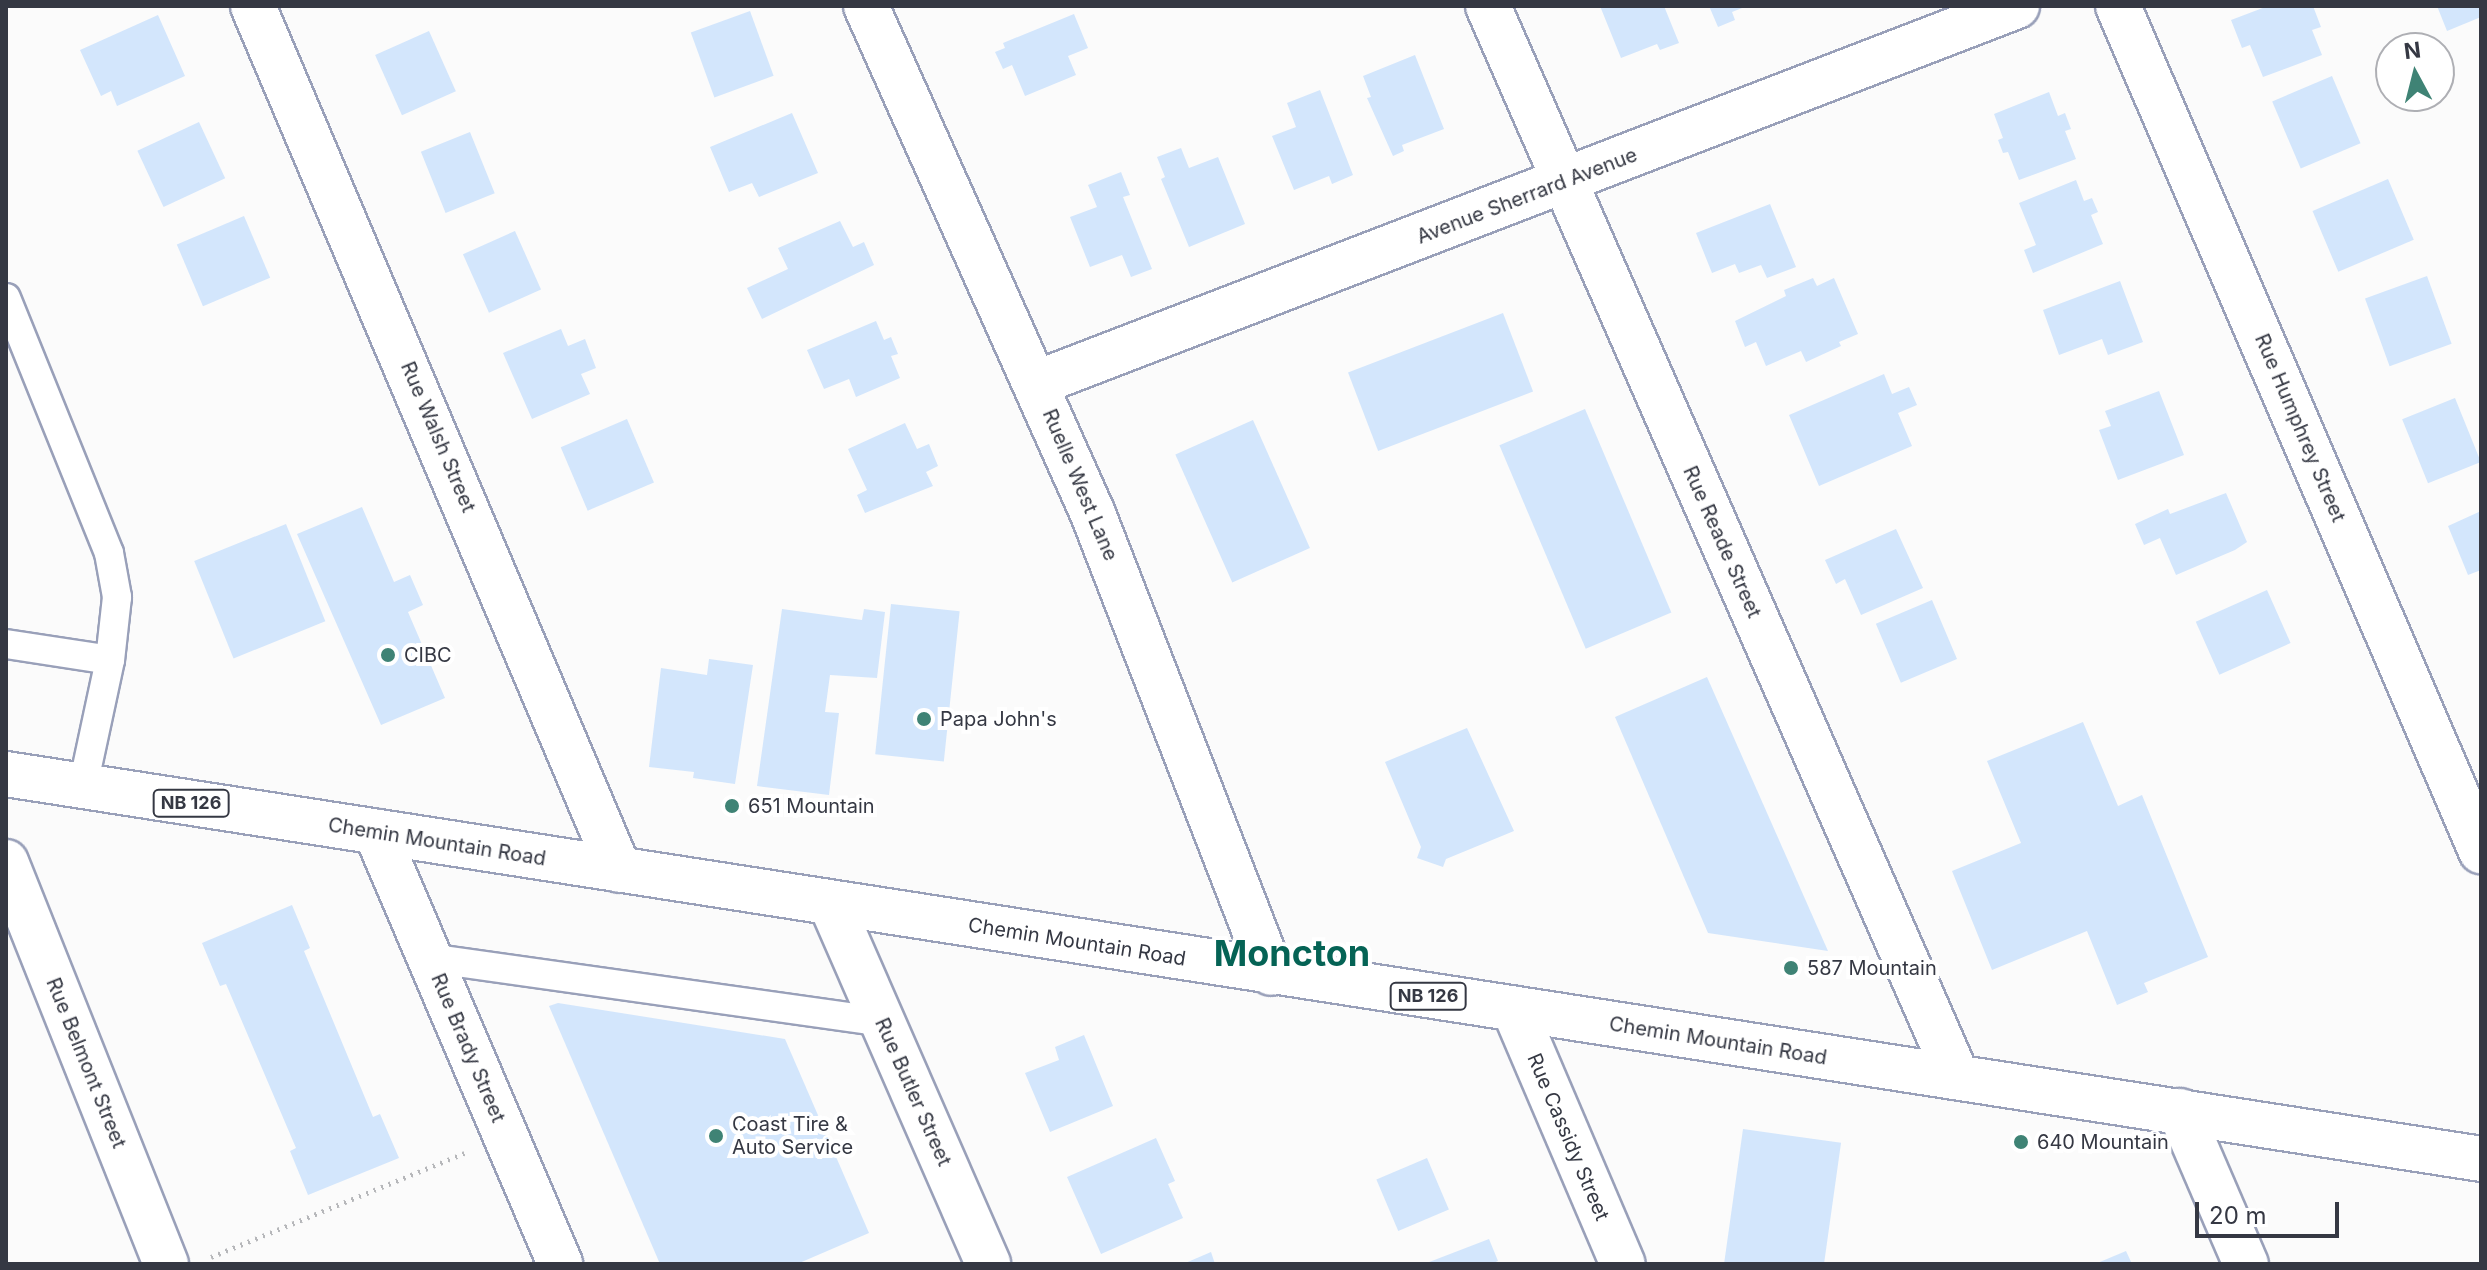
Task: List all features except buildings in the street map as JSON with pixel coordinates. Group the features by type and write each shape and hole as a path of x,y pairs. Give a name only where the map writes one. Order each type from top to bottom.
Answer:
{"street":[{"name":"Rue Walsh Street","path":"253,6 619,870"},
{"name":"Ruelle West Lane","path":"866,6 1093,514 1271,973"},
{"name":"Rue Reade Street","path":"1488,6 1957,1077"},
{"name":"Avenue Sherrard Avenue","path":"1037,383 2017,6"},
{"name":"Rue Humphrey Street","path":"2118,6 2481,851"},
{"name":"Chemin Mountain Road","path":"6,774 619,870 834,912 1514,1009 2481,1159"},
{"name":"Rue Brady Street","path":"376,832 560,1264"},
{"name":"Rue Belmont Street","path":"6,862 166,1264"},
{"name":"Rue Butler Street","path":"834,912 988,1264"},
{"name":"Rue Cassidy Street","path":"1514,1009 1623,1264"},
{"path":"2180,1111 2246,1264"}],"lane":[{"path":"6,298 109,553 117,597 110,660 83,786"},
{"path":"6,644 110,660"},
{"path":"429,958 882,1022"}],"path":[{"path":"208,1258 506,1136"}],"place":[{"name":"CIBC","path":"388,655"},
{"name":"Papa John's","path":"924,719"},
{"name":"651 Mountain","path":"732,806"},
{"name":"587 Mountain","path":"1791,968"},
{"name":"Coast Tire & Auto Service","path":"716,1136"},
{"name":"640 Mountain","path":"2021,1142"}],"district":[{"name":"Moncton","path":"1292,954"}]}
